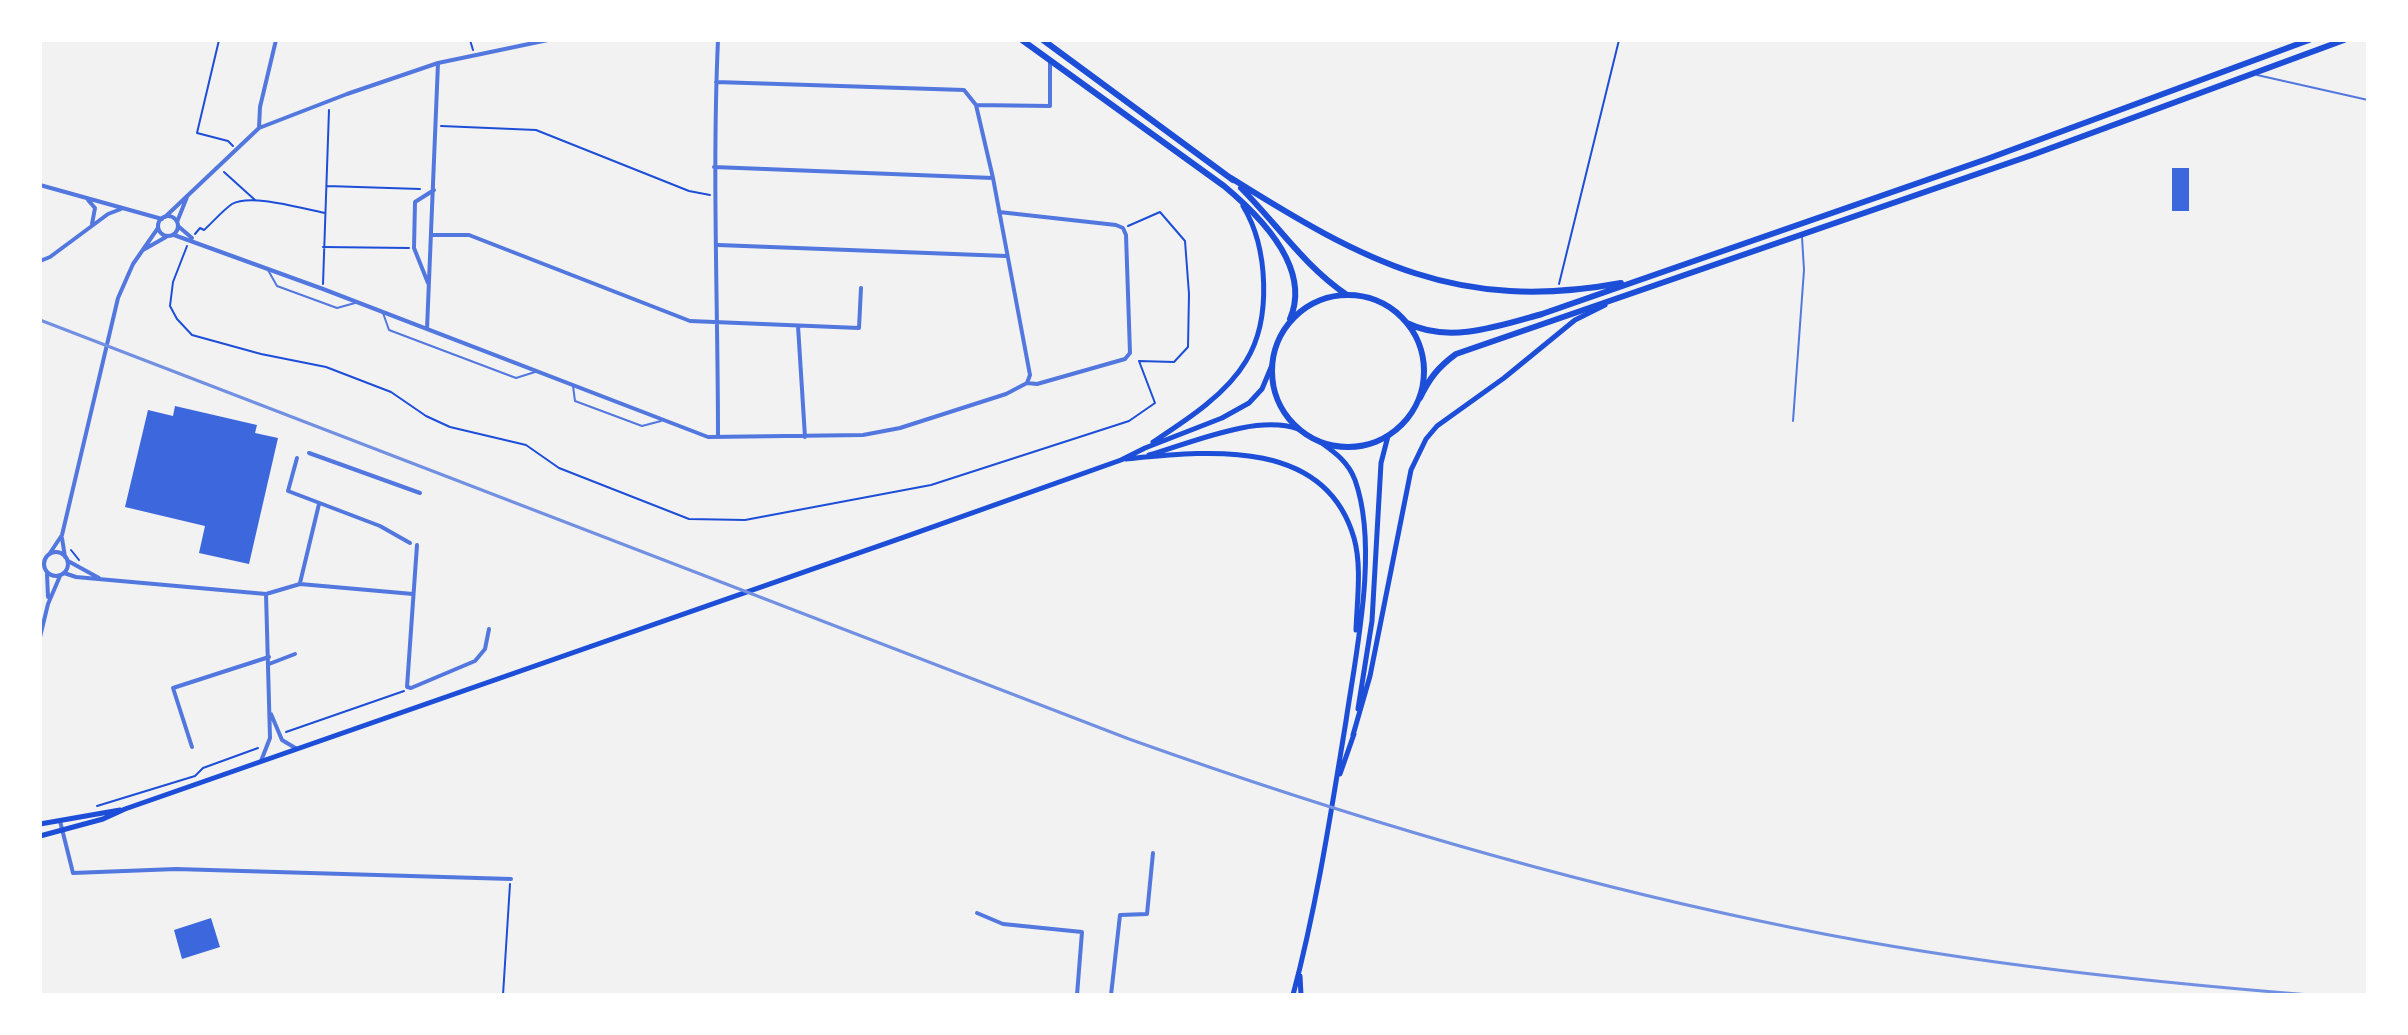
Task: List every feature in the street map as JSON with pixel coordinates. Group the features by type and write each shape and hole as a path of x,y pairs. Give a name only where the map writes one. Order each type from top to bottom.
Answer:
{"main road":[{"path":"40,836 103,819 768,587 1121,460 1222,418 1249,403 1262,389 1297,296 1291,271 1266,227 1236,196 1022,40"},
{"path":"1043,40 1231,178 1328,238 1393,266 1475,289 1557,293 1640,280"},
{"path":"1289,321 1316,302 1347,295 1375,300 1422,331 1439,334 1495,328 2071,128 2307,40"},
{"path":"1319,441 1354,447 1388,436 1407,420 1429,378 1456,354 1802,236 2345,40"},
{"path":"1231,178 1265,211 1317,273 1347,295"},
{"path":"1145,448 1218,393 1240,370 1252,350 1261,313 1264,264 1258,235 1236,196"},
{"path":"1335,787 1370,676 1411,470 1426,439 1437,426 1504,378 1575,320 1637,292"},
{"path":"1407,323 1416,336 1424,367 1420,398"},
{"path":"1272,365 1277,400 1298,429"},
{"path":"1136,458 1237,430 1282,423 1298,429 1341,456 1355,480 1365,559 1355,657 1329,821 1293,995"},
{"path":"1353,735 1372,621 1381,463 1388,436"},
{"path":"1121,460 1220,454 1265,457 1292,465 1330,492 1354,537 1357,556 1355,657"},
{"path":"40,824 125,809"},
{"path":"1300,969 1301,995"}],"street":[{"path":"259,128 260,107 276,40"},
{"path":"48,604 44,561 62,535 118,298 126,277 161,222 259,128 438,63 548,40"},
{"path":"718,40 714,167 718,245 718,438"},
{"path":"976,105 1050,106 1050,60"},
{"path":"427,329 438,63"},
{"path":"716,82 964,90 976,105 993,178 1029,365 1027,383"},
{"path":"714,167 993,178"},
{"path":"40,185 161,222 171,217 190,241"},
{"path":"429,284 414,248 415,202 434,190"},
{"path":"174,235 187,194"},
{"path":"84,197 95,208 91,226"},
{"path":"40,261 122,208"},
{"path":"141,252 174,235 201,243 663,421 718,438 863,435 900,428 1006,394 1027,383 1037,384 1125,359 1130,353 1126,235 1123,228 999,212"},
{"path":"161,222 162,234 168,236"},
{"path":"432,235 469,235 680,319 859,328 861,288"},
{"path":"718,245 1006,256"},
{"path":"798,326 805,437"},
{"path":"309,453 420,493"},
{"path":"297,458 288,491 380,526 410,543"},
{"path":"300,584 319,504"},
{"path":"40,634 54,585 63,574 66,559 62,535"},
{"path":"417,545 407,687 475,661 485,649 489,629"},
{"path":"40,554 57,552 78,568 101,579"},
{"path":"44,568 53,576 63,574 266,594 300,584 413,594"},
{"path":"261,762 270,738 266,594"},
{"path":"269,664 295,654"},
{"path":"192,747 173,688 269,657"},
{"path":"270,711 279,735 297,749"},
{"path":"60,821 73,873 176,869 511,879"},
{"path":"1111,995 1120,915 1147,914 1153,853"},
{"path":"977,913 1003,924 1082,932 1077,995"}],"lane":[{"path":"2251,74 2368,100"},
{"path":"1793,421 1804,270 1802,236"},
{"path":"267,269 277,286 337,308 357,302"},
{"path":"382,312 389,330 516,378 537,372"},
{"path":"573,385 575,401 642,426 663,421"}],"path":[{"path":"219,40 197,133 228,141 238,151"},
{"path":"470,40 475,55"},
{"path":"1557,293 1619,40"},
{"path":"323,289 329,102"},
{"path":"436,126 536,130 689,191 715,196"},
{"path":"219,167 256,201"},
{"path":"326,186 418,189"},
{"path":"325,213 256,201 232,204 204,230 200,228 190,241 173,282 170,306 177,319 192,335 261,354 326,367 391,392 426,416 450,427 526,445 559,468 689,519 745,520 931,485 1129,421 1155,403 1139,361 1174,362 1188,347 1189,294 1185,241 1160,212 1123,228"},
{"path":"179,244 190,241"},
{"path":"323,247 414,248"},
{"path":"68,544 80,558 78,568"},
{"path":"279,735 402,693 407,687"},
{"path":"89,808 195,776 203,768 256,751 263,740 270,738"},
{"path":"503,995 511,879"}],"building":[{"path":"2172,168 2189,168 2189,211 2172,211"},
{"path":"175,406 257,425 255,433 278,438 249,564 199,553 205,526 125,507 148,410 173,416"},
{"path":"211,918 220,947 182,959 174,930"}],"railway":[{"path":"40,320 1129,739 1442,841 1600,884 1828,935 1965,958 2171,983 2310,995"}]}
